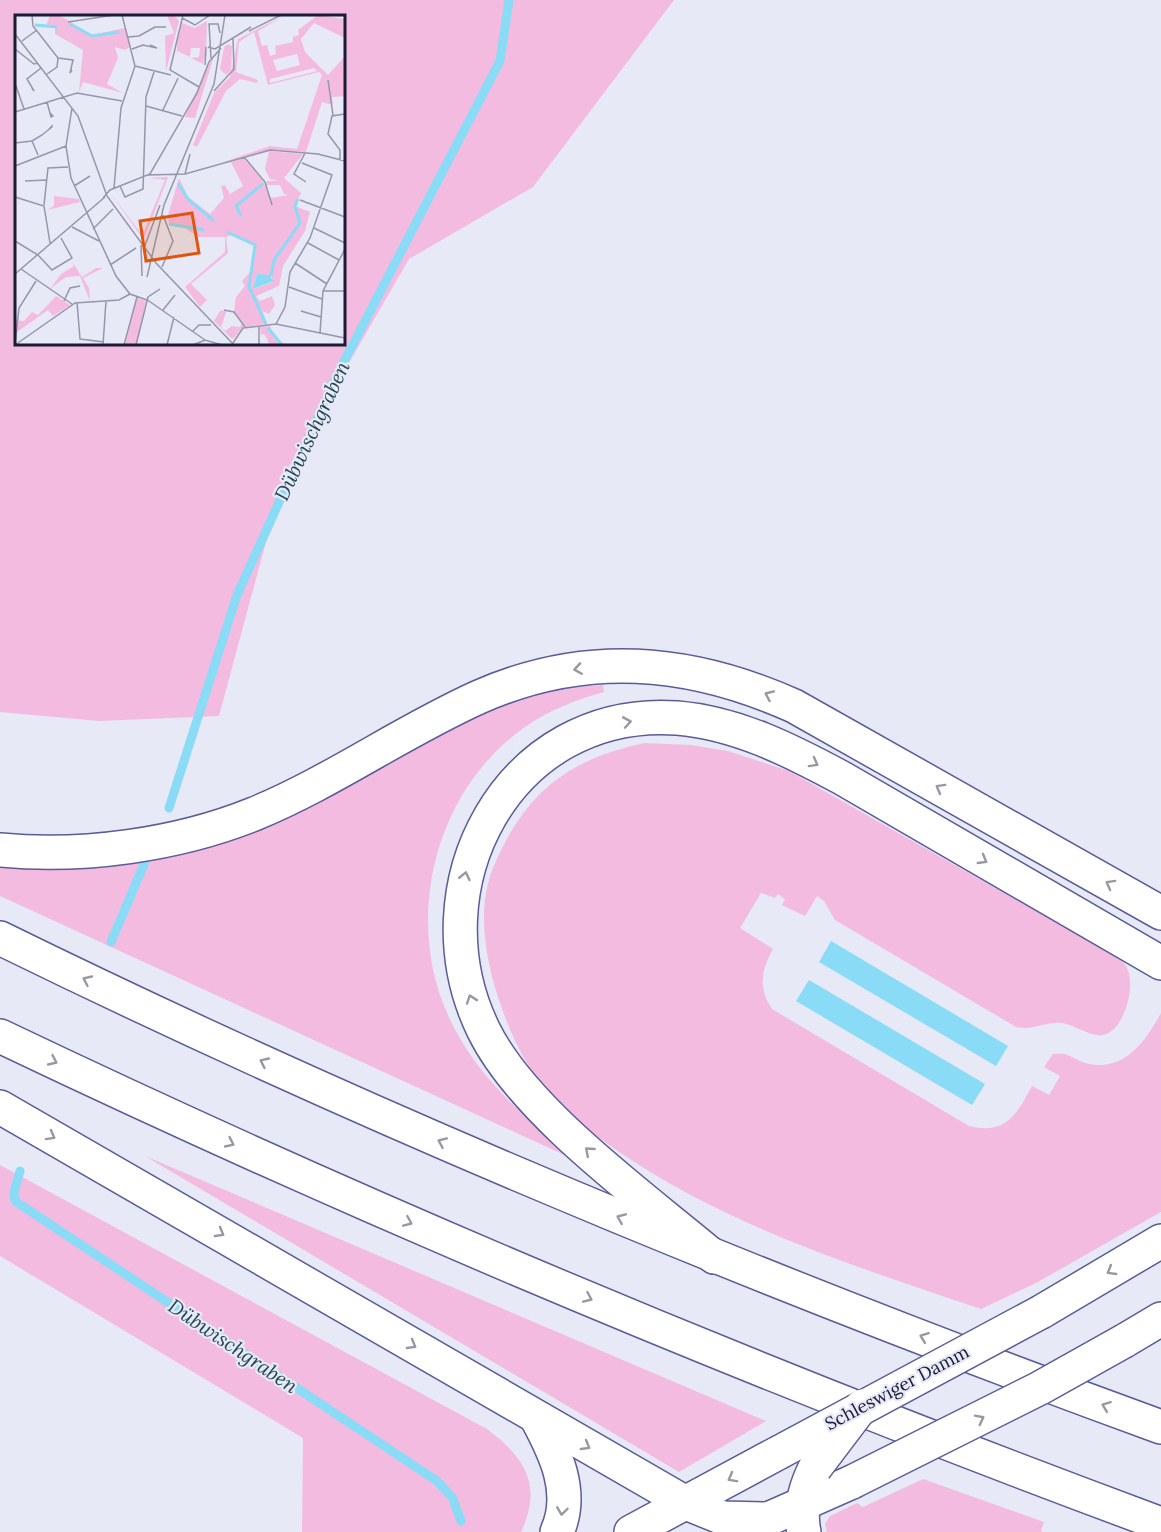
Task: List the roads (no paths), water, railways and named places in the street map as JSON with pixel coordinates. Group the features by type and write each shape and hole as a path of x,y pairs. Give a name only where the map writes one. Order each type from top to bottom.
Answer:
{"main road":[{"path":"0,850 39,852 106,848 170,838 218,826 254,814 300,792 445,714 500,689 538,677 578,669 633,666 702,673 762,692 794,706 1161,913"},
{"path":"714,1257 544,1110 500,1058 485,1033 466,983 460,934 464,882 469,859 480,832 507,793 548,754 571,739 598,728 651,719 677,718 707,723 760,737 842,778 1161,963"},
{"path":"0,938 274,1067 481,1159 714,1257 1161,1427"},
{"path":"0,1036 261,1158 626,1314 986,1459 1161,1524"},
{"path":"0,1107 686,1503 723,1518 753,1526 803,1518 852,1482 1040,1388 1161,1319"},
{"name":"Schleswiger Damm","path":"631,1532 862,1406 1041,1312 1161,1241"},
{"path":"803,1518 808,1483 815,1468 862,1406"},
{"path":"536,1417 559,1464 563,1484 563,1503 557,1532"}],"water":[{"path":"831,941 1008,1046 996,1066 819,962"},
{"path":"809,980 985,1084 972,1105 796,1001"}],"waterway":[{"name":"Dübwischgraben","path":"169,808 237,595 335,379 500,61 509,0"},
{"name":"Dübwischgraben","path":"111,942 145,862"},
{"name":"Dübwischgraben","path":"20,1171 14,1192 15,1201 437,1481 452,1497 461,1521"}]}
